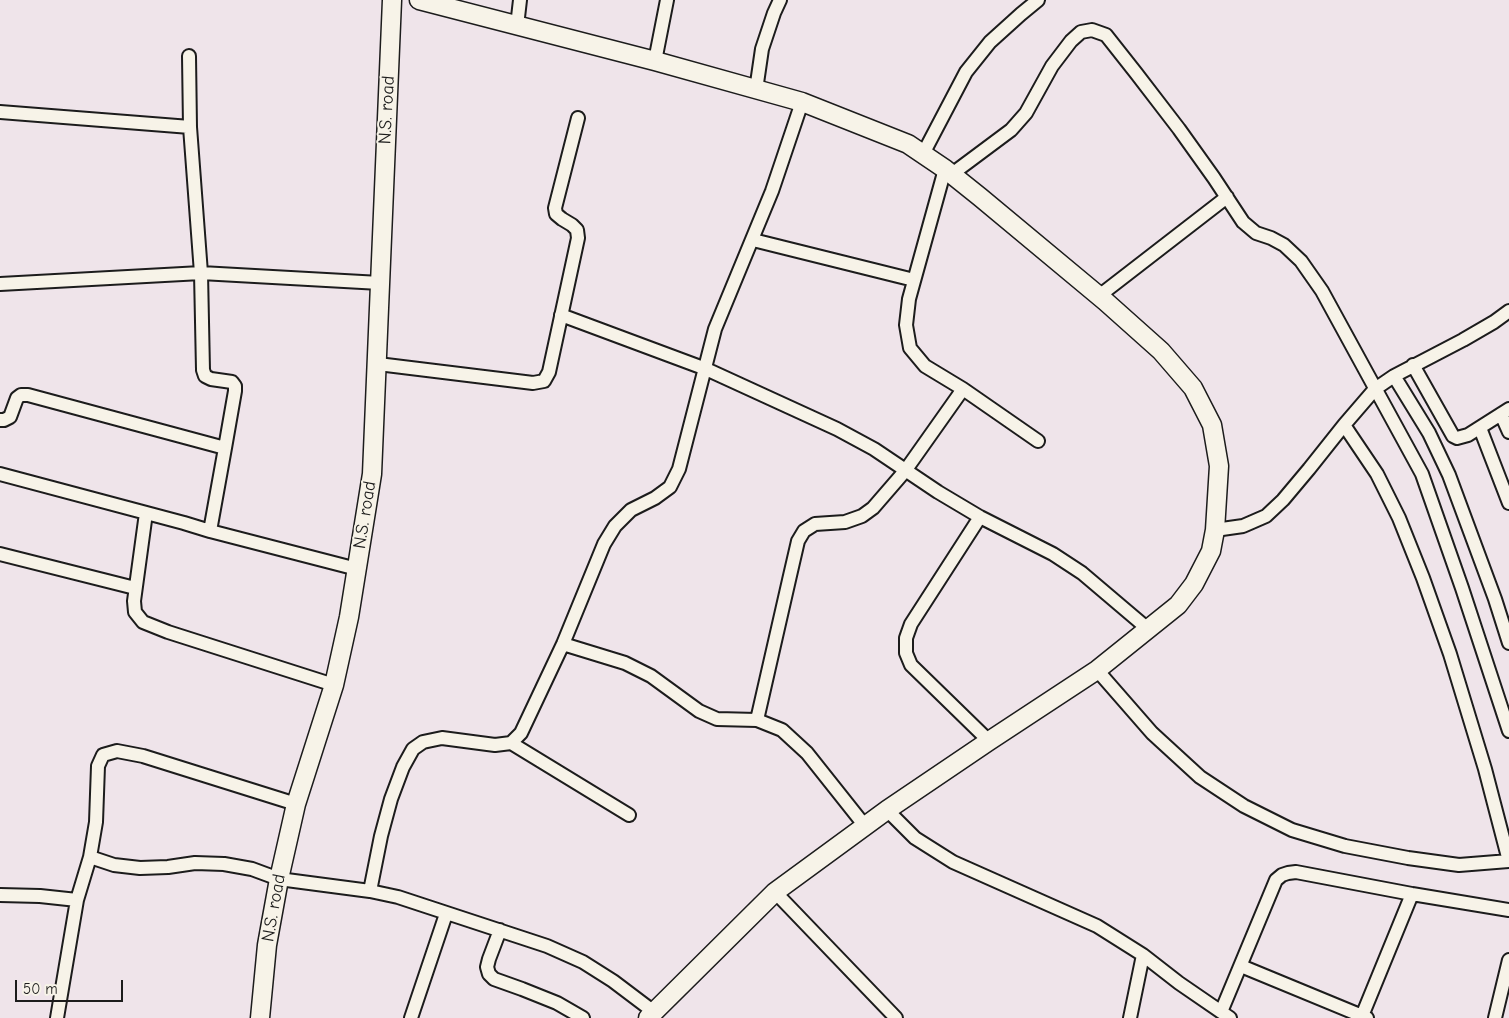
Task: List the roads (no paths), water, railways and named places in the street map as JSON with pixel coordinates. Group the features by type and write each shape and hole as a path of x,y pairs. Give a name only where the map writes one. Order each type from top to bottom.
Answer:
{"street":[{"name":"N.S. road","path":"260,1018 267,945 279,878 296,804 334,685 349,617 372,474 392,0"},
{"path":"90,857 114,865 140,868 224,864 252,869 279,878 370,891 398,897 547,946 583,962 612,981 651,1015 775,892 888,810 1097,670 1178,605 1194,584 1210,550 1215,530 1219,466 1212,425 1193,388 1161,351 1099,296 948,172 923,154 908,144 802,102 655,61 419,0"},
{"path":"517,26 520,0"},
{"path":"655,61 667,0"},
{"path":"756,90 762,49 780,0"},
{"path":"923,154 966,72 990,42 1038,0"},
{"path":"1038,441 925,366 910,348 906,325 909,299 948,172 1011,130 1026,113 1052,66 1071,41 1081,32 1092,30 1106,35 1136,73 1204,164 1243,222 1256,233 1284,245 1301,261 1322,291 1422,474 1509,731"},
{"path":"189,56 190,126 201,273 203,370 205,376 211,379 232,382 235,386 210,531"},
{"path":"370,891 391,798 403,767 413,749 424,742 442,738 495,745 511,743 521,733 563,644 604,544 615,526 632,510 670,487 679,469 715,329 772,191 802,102"},
{"path":"0,112 190,126"},
{"path":"378,364 533,383 544,381 549,372 578,238 577,230 556,214 555,208 578,118"},
{"path":"1099,296 1227,197"},
{"path":"753,240 914,280"},
{"path":"0,284 201,273 380,283"},
{"path":"1215,530 1243,526 1266,516 1283,500 1375,389 1413,365 1494,322 1509,311"},
{"path":"561,315 706,369 838,429 874,449 938,492 980,517 1054,554 1082,573 1148,629"},
{"path":"1413,365 1453,436 1462,438 1505,412 1509,432"},
{"path":"1394,376 1428,433 1449,475 1495,599 1509,643"},
{"path":"757,720 788,580 798,541 804,531 816,524 845,522 862,516 873,508 905,470 962,389"},
{"path":"0,420 10,417 17,398 21,395 28,395 225,448"},
{"path":"1097,670 1152,733 1200,777 1244,806 1292,830 1345,846 1408,858 1458,865 1509,861 1485,769 1453,663 1423,578 1399,518 1377,474 1344,425"},
{"path":"1480,428 1509,503"},
{"path":"0,474 357,569"},
{"path":"146,513 134,601 135,612 143,622 168,632 334,685"},
{"path":"980,517 911,624 906,638 906,653 911,665 989,741"},
{"path":"0,554 136,588"},
{"path":"563,644 625,663 651,676 699,711 717,719 757,720 782,730 807,753 865,826"},
{"path":"511,743 629,815"},
{"path":"57,1018 77,900 90,857 96,822 98,766 103,755 117,751 143,756 296,804"},
{"path":"888,810 915,838 952,862 1097,926 1143,955 1226,1015 1241,966 1276,880 1288,872 1509,910"},
{"path":"775,892 896,1018"},
{"path":"1241,966 1364,1017 1412,894"},
{"path":"0,895 40,896 77,900"},
{"path":"411,1018 446,914"},
{"path":"500,930 489,959 487,967 489,974 494,979 522,988 557,1003 583,1018"},
{"path":"1130,1018 1143,955"},
{"path":"1495,1018 1509,960"}]}
